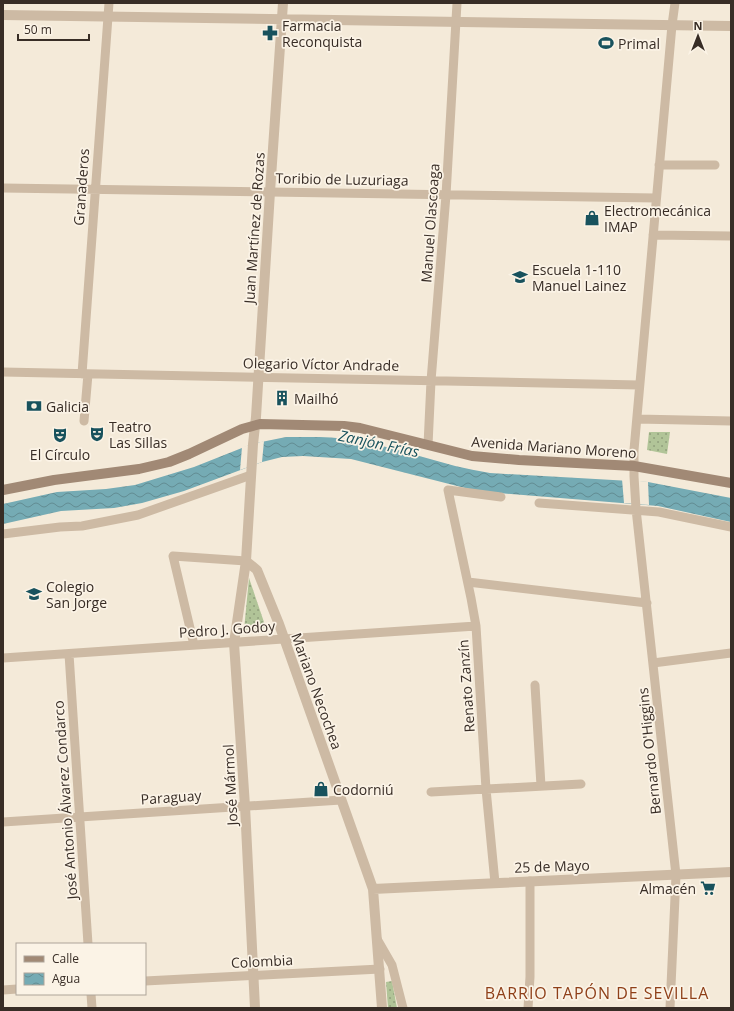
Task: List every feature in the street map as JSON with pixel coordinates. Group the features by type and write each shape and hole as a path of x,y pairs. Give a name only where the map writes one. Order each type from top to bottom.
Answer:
{"main road":[{"name":"Avenida Mariano Moreno","path":"3,490 54,480 139,469 169,462 242,429 268,423 349,426 376,431 472,456 634,466 731,483"}],"street":[{"name":"Granaderos","path":"84,421 85,374 95,189 109,3"},
{"name":"Juan Martínez de Rozas","path":"251,470 283,3"},
{"name":"Manuel Olascoaga","path":"428,445 431,381 446,195 457,3"},
{"name":"Bernardo O'Higgins","path":"670,1008 676,875 636,506 634,466 639,385 675,3"},
{"path":"3,15 731,26"},
{"path":"659,164 715,165"},
{"name":"Toribio de Luzuriaga","path":"3,188 656,198"},
{"path":"653,235 731,236"},
{"name":"Olegario Víctor Andrade","path":"3,372 639,385"},
{"path":"637,419 731,421"},
{"path":"3,534 60,527 82,526 138,515 251,470 246,561 173,556 194,645"},
{"name":"Renato Zanzín","path":"495,883 486,789 476,626 448,490 502,497"},
{"path":"538,503 636,506 731,527"},
{"name":"Mariano Necochea","path":"246,561 257,570 284,639 373,889 382,1008"},
{"name":"José Mármol","path":"246,561 234,643 245,806 255,1008"},
{"path":"468,582 647,603"},
{"name":"Pedro J. Godoy","path":"3,658 476,626"},
{"path":"653,663 731,653"},
{"name":"José Antonio Álvarez Condarco","path":"69,654 88,943"},
{"path":"535,685 541,786"},
{"path":"431,792 581,784"},
{"name":"Paraguay","path":"3,822 341,800"},
{"name":"25 de Mayo","path":"373,889 731,872"},
{"path":"528,1008 530,977 530,881"},
{"name":"Mariano Necochea","path":"377,939 392,965 402,1008"},
{"name":"Colombia","path":"146,981 380,969"},
{"path":"3,990 16,989"},
{"path":"91,995 92,1008"}],"green space":[{"path":"649,432 670,432 667,454 647,450"},
{"path":"249,578 266,628 244,630"},
{"path":"392,981 397,1008 388,1008 386,982"}],"water":[{"path":"286,437 328,437 370,443 455,466 490,473 648,482 731,498 731,522 658,506 499,493 469,489 351,459 303,456 282,457 262,462 184,491 142,503 114,508 61,511 3,524 3,504 57,492 106,489 135,485 194,467 252,444"}],"pier":[{"path":"264,441 262,462 240,470 242,447"},
{"path":"622,479 648,482 649,505 624,503"}],"place":[{"name":"Farmacia Reconquista","path":"270,33"},
{"name":"Primal","path":"606,43"},
{"name":"Electromecánica IMAP","path":"592,218"},
{"name":"Escuela 1-110 Manuel Lainez","path":"520,277"},
{"name":"Mailhó","path":"282,398"},
{"name":"Galicia","path":"34,406"},
{"name":"Teatro Las Sillas","path":"97,434"},
{"name":"El Círculo","path":"60,435"},
{"name":"Colegio San Jorge","path":"34,594"},
{"name":"Codorniú","path":"321,789"},
{"name":"Almacén","path":"708,888"}],"district":[{"name":"BARRIO TAPÓN DE SEVILLA","path":"597,993"}],"water label":[{"name":"Zanjón Frías","path":"379,443"}]}
